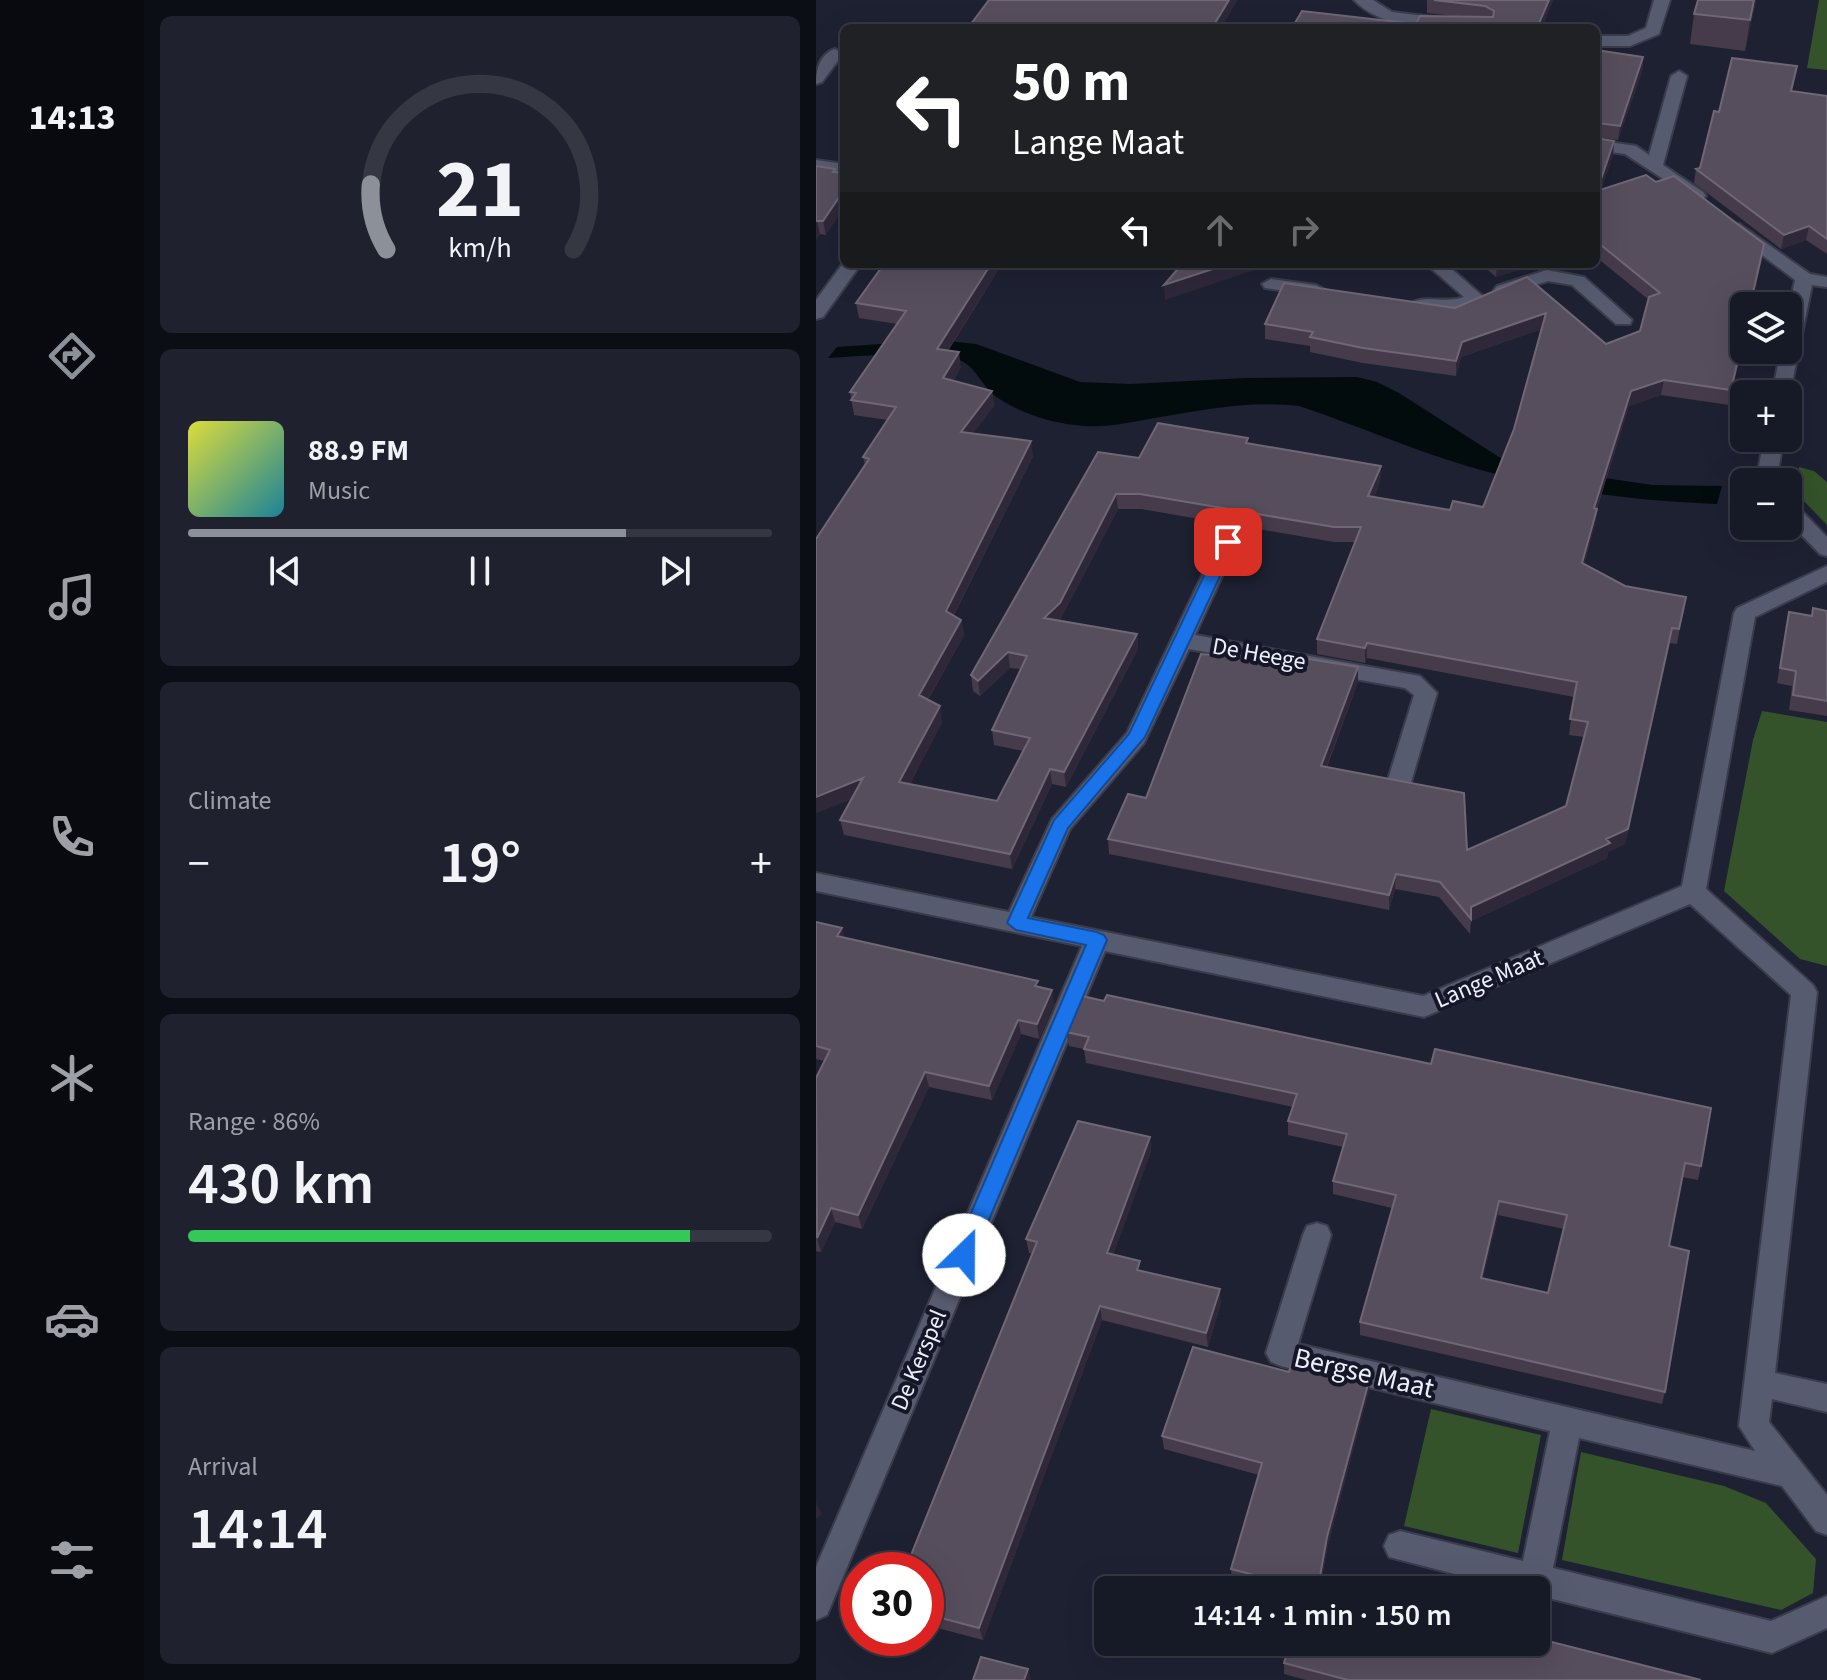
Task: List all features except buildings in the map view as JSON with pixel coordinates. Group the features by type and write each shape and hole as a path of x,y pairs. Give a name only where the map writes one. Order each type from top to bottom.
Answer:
{"street":[{"path":"1362,0 1388,16 1452,24"},
{"path":"1600,41 1630,41 1653,31 1662,0"},
{"path":"816,79 835,54"},
{"path":"1655,165 1679,76"},
{"path":"1600,146 1630,150 1655,165 1804,278 1827,282"},
{"path":"816,165 840,168"},
{"path":"816,313 849,268"},
{"path":"1440,268 1477,299"},
{"path":"1406,302 1451,308 1547,275 1578,281 1623,320"},
{"path":"1785,380 1804,278"},
{"path":"1271,284 1331,292"},
{"path":"1802,523 1827,549"},
{"name":"De Heege","path":"1016,923 1060,825 1136,737 1228,542"},
{"path":"1827,573 1745,613 1693,892 1816,994 1754,1426 1827,1520"},
{"name":"De Heege","path":"1182,640 1412,681 1426,693 1398,786"},
{"name":"Lange Maat","path":"816,882 1424,1007 1693,892"},
{"name":"De Kerspel","path":"816,1604 1097,940"},
{"name":"Bergse Maat","path":"1317,1235 1281,1353 1791,1474"},
{"path":"1759,1383 1827,1398"},
{"path":"1536,1576 1567,1421"},
{"path":"1400,1546 1523,1576"},
{"path":"1550,1583 1772,1637 1827,1612"}],"green space":[{"path":"1819,0 1827,0 1827,70 1807,68"},
{"path":"1799,467 1814,471 1827,482 1827,525 1802,499 1802,468"},
{"path":"1762,711 1827,722 1827,966 1800,959 1724,891 1753,740"},
{"path":"1431,1409 1541,1435 1518,1553 1404,1526"},
{"path":"1581,1452 1724,1486 1766,1503 1816,1559 1813,1593 1781,1610 1562,1560"}],"shaded area":[{"path":"939,340 976,344 1080,382 1131,384 1246,378 1357,377 1377,382 1399,393 1499,457 1524,466 1652,485 1722,486 1717,504 1622,497 1560,488 1467,466 1299,406 1281,404 1226,407 1105,426 1065,424 1044,419 1004,402 968,365 956,359 911,354 828,358 837,347"}],"route":[{"path":"964,1255 1097,940 1016,923 1060,825 1136,737 1228,542"}]}
